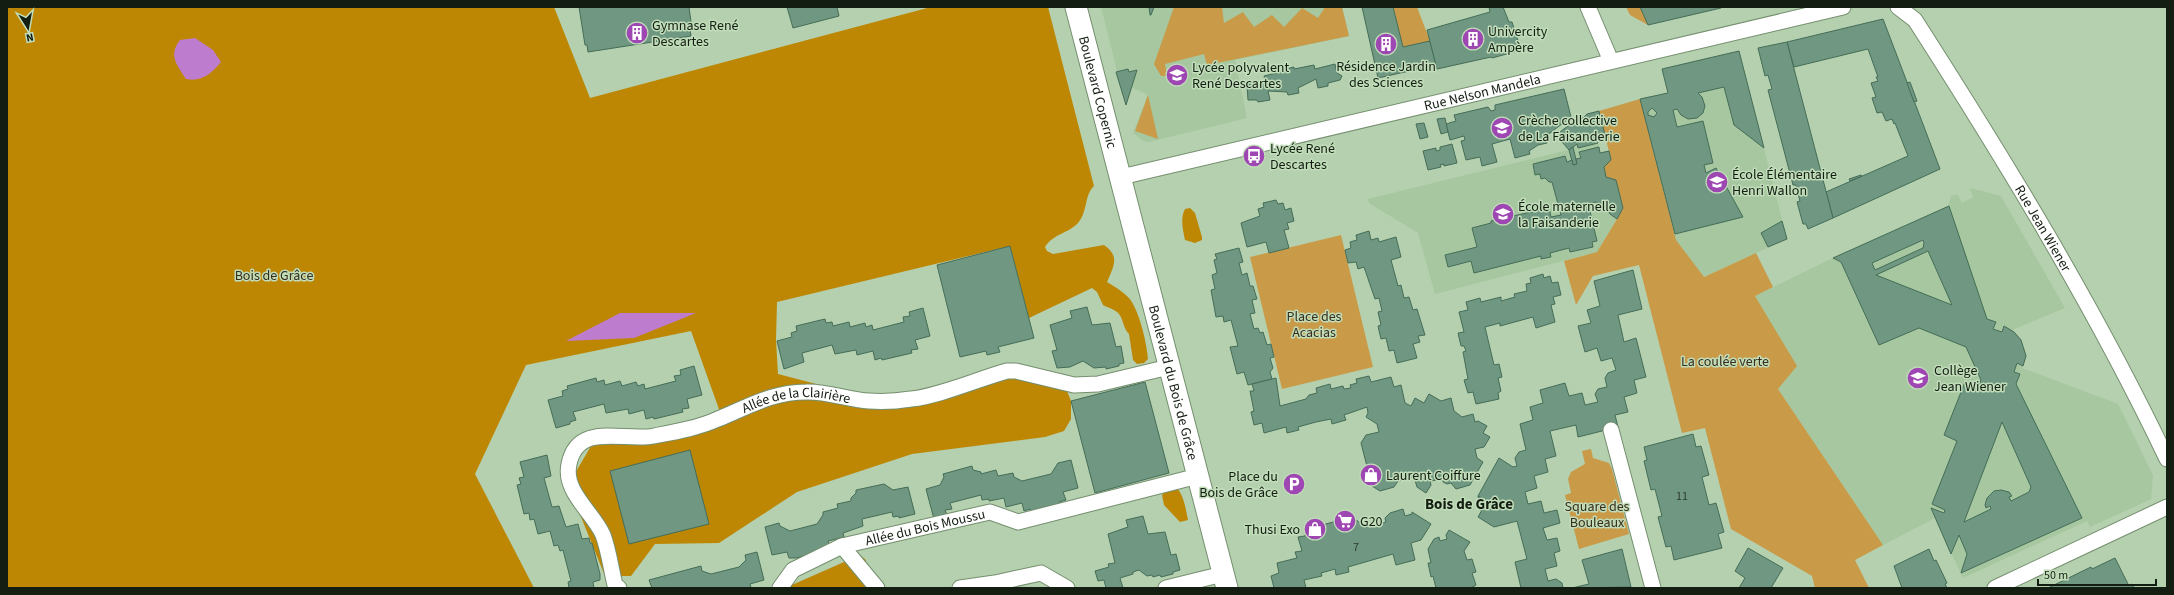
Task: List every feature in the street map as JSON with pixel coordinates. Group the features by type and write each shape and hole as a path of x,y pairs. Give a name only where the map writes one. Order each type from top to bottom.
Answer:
{"street":[{"name":"Boulevard Copernic","path":"1076,7 1121,177"},
{"path":"1588,7 1611,61"},
{"name":"Rue Nelson Mandela","path":"1121,177 1843,7"},
{"name":"Rue Jean Wiener","path":"1905,9 1915,20 1942,63 2070,272 2104,332 2167,459"},
{"name":"Boulevard du Bois de Grâce","path":"1121,177 1225,581"},
{"name":"Allée de la Clairière","path":"617,587 603,536 595,520 576,495 568,479 569,465 573,452 583,440 597,436 651,437 688,429 717,420 764,398 807,392 869,401 912,399 1007,371 1016,371 1074,385 1098,384 1169,367"},
{"path":"1611,430 1653,588"},
{"name":"Allée du Bois Moussu","path":"780,588 793,570 842,546 990,512 1018,522 1198,476"},
{"path":"1995,588 2167,506"},
{"path":"842,546 877,588"},
{"path":"960,588 995,583 1041,573 1067,588"},
{"path":"1166,588 1225,581"}],"shaded area":[{"name":"Lycée polyvalent René Descartes","path":"1101,7 1342,7 1349,36 1235,60 1247,118 1149,142 1143,141 1133,133 1148,95 1131,87 1126,105 1120,82 1117,78 1117,71"},
{"path":"195,38 213,50 221,62 206,76 192,80 186,79 175,60 174,55 176,45 180,40"},
{"name":"École Élémentaire Henri Wallon","path":"1739,51 1787,239 1703,277 1676,240 1640,99 1668,93 1662,69"},
{"name":"École maternelle la Faisanderie","path":"1598,143 1600,153 1609,151 1611,160 1604,168 1606,176 1616,180 1623,208 1597,252 1435,294 1418,233 1369,203 1368,199 1568,150 1577,144 1578,148"},
{"name":"Collège Jean Wiener","path":"1970,188 2001,196 2065,308 2012,330 2021,340 2025,350 2026,356 2022,368 2118,404 2153,475 2151,499 2090,527 2087,521 1963,578 1935,518 1883,545 1778,389 1755,296 1833,258 1948,206 1951,196 1957,194 1962,203 1973,197"},
{"path":"620,313 696,313 634,338 566,341"}],"green space":[{"name":"Bois de Grâce","path":"7,7 554,7 590,98 931,7 1048,7 1094,186 1089,194 1083,214 1078,223 1052,239 1045,247 1047,251 1053,254 1104,245 1109,249 1114,257 1114,262 1107,282 1128,297 1136,309 1142,326 1148,359 1144,363 1137,364 1133,360 1129,334 1121,317 1116,311 1103,305 1097,292 1092,288 1029,318 1010,246 777,302 776,340 778,374 881,401 1007,371 1056,382 1067,391 1071,401 1071,419 1064,431 1045,437 912,454 797,492 719,543 655,544 631,576 605,576 568,485 594,441 654,439 720,412 691,331 526,365 475,474 534,588 7,588"},
{"path":"1174,7 1222,7 1224,23 1243,12 1254,27 1272,15 1284,27 1302,8 1318,18 1325,7 1342,7 1349,36 1207,65 1204,54 1165,64 1167,76 1161,76 1154,64"},
{"path":"1393,7 1417,7 1430,41 1403,47"},
{"path":"1626,7 1640,7 1648,25 1630,15"},
{"path":"1148,95 1158,139 1135,131"},
{"name":"La coulée verte","path":"1640,99 1676,240 1704,277 1756,253 1773,287 1755,296 1797,366 1778,389 1883,545 1855,560 1869,588 1815,588 1812,576 1731,529 1705,428 1682,433 1639,265 1593,276 1576,305 1564,261 1597,252 1623,209 1616,180 1606,177 1604,167 1611,160 1599,111"},
{"path":"1190,208 1195,213 1202,237 1202,240 1195,243 1185,240 1183,228 1183,213 1185,209"},
{"name":"Place des Acacias","path":"1341,235 1373,367 1282,389 1250,257"},
{"name":"Square des Bouleaux","path":"1591,449 1593,458 1609,463 1612,469 1629,534 1579,549 1565,495 1571,493 1568,479 1571,472 1585,464 1582,451"},
{"path":"1177,488 1183,499 1188,520 1180,522 1164,505 1162,495 1166,491"},
{"path":"860,555 866,560 866,584 869,588 785,588"}],"building":[{"name":"Gymnase René Descartes","path":"579,7 689,7 692,29 690,29 691,36 588,52 587,45 585,45"},
{"path":"787,7 837,7 839,16 793,28"},
{"path":"1149,7 1154,7 1151,15 1150,15"},
{"name":"Résidence Jardin des Sciences","path":"1362,7 1393,7 1403,47 1430,41 1436,65 1378,78"},
{"name":"Univercity Ampère","path":"1489,7 1503,7 1509,22 1512,22 1521,50 1492,58 1437,69 1427,30 1490,12"},
{"path":"1640,7 1720,7 1721,8 1648,25"},
{"path":"1883,19 1940,169 1833,218 1826,192 1908,156 1895,123 1894,124 1892,119 1886,121 1882,112 1877,113 1872,98 1876,97 1871,83 1878,81 1876,77 1878,77 1868,49 1794,67 1787,42"},
{"path":"1787,42 1833,218 1808,229 1806,224 1803,224 1797,202 1800,201 1796,185 1793,185 1768,90 1772,89 1768,75 1765,76 1758,48"},
{"path":"1739,51 1764,148 1734,125 1724,87 1698,93 1702,97 1705,106 1703,113 1697,118 1688,119 1681,115 1677,109 1673,110 1677,127 1703,121 1713,163 1704,165 1706,173 1716,168 1743,217 1675,234 1640,99 1668,93 1662,69","holes":["1652,108 1657,113 1654,117 1648,115 1648,112"]},
{"path":"1335,64 1337,73 1342,76 1340,80 1328,83 1328,86 1318,88 1316,79 1298,88 1299,93 1288,95 1287,92 1268,91 1270,100 1258,102 1257,100 1248,100 1247,85 1265,80 1264,76 1294,67 1294,69 1314,65 1315,69"},
{"path":"1128,69 1129,72 1137,70 1126,105 1116,72"},
{"path":"1910,82 1917,101 1914,102 1907,83"},
{"name":"Crèche collective de La Faisanderie","path":"1564,89 1571,117 1546,136 1547,143 1538,145 1529,151 1530,154 1515,158 1510,139 1492,144 1497,162 1482,166 1480,157 1466,160 1461,141 1465,140 1464,136 1450,140 1446,124 1456,121 1454,115 1488,107 1491,111 1495,110 1495,105"},
{"path":"1599,111 1605,135 1596,137 1598,143 1578,148 1577,144 1569,150 1556,135 1581,116 1583,118 1587,114"},
{"path":"1445,118 1448,132 1441,134 1437,119"},
{"path":"1424,123 1428,137 1420,139 1416,124"},
{"path":"1452,144 1457,163 1444,166 1444,164 1440,165 1441,167 1428,170 1423,151 1436,148 1436,151 1440,150 1440,147"},
{"path":"1573,147 1577,164 1573,165 1569,150"},
{"path":"1599,147 1600,153 1609,151 1611,160 1604,167 1606,177 1616,180 1623,208 1617,219 1610,214 1603,204 1596,202 1588,203 1597,241 1592,242 1593,247 1570,252 1569,248 1550,253 1551,257 1541,259 1541,256 1474,273 1471,261 1448,267 1445,255 1477,247 1472,228 1491,223 1491,221 1549,208 1551,217 1561,215 1552,182 1549,182 1545,178 1541,179 1540,174 1535,175 1533,164 1565,156 1567,162 1572,160 1573,165 1577,164 1576,159 1581,158 1579,152"},
{"path":"1862,176 1850,181 1849,179"},
{"path":"1276,200 1278,204 1283,203 1285,210 1291,208 1294,221 1287,223 1289,229 1284,230 1289,248 1269,253 1266,242 1247,247 1241,223 1260,216 1258,209 1264,207 1263,203"},
{"path":"1949,206 1987,319 1996,322 1993,329 2002,332 2004,326 2014,332 2021,340 2026,356 2023,366 2017,363 2014,372 2020,374 2016,384 2082,518 1961,573 1967,554 1959,535 1951,554 1931,508 1944,513 1945,510 1932,504 1957,441 1944,435 1965,382 1978,387 1981,380 1966,347 1919,328 1879,345 1841,262 1833,258","holes":["1923,240 1923,248 1875,270 1872,263","1928,251 1952,305 1876,275","2002,422 2031,487 2029,492 2011,501 2009,497 2012,496 2009,492 2001,490 1994,491 1987,498 1985,505 1986,508 1990,506 1991,509 1964,522"]},
{"path":"1782,221 1787,239 1768,247 1761,233"},
{"path":"1369,231 1371,240 1378,238 1379,242 1396,237 1401,257 1391,260 1398,286 1401,285 1404,298 1409,297 1413,310 1417,309 1425,335 1418,336 1420,342 1413,344 1417,358 1397,363 1394,350 1389,351 1386,338 1381,339 1378,326 1381,325 1378,312 1382,311 1379,298 1375,299 1364,267 1358,269 1356,262 1348,263 1345,250 1351,248 1350,242 1357,240 1356,235"},
{"path":"1010,246 1034,338 998,347 1000,352 987,355 986,351 960,357 937,265"},
{"path":"1239,248 1243,262 1239,263 1242,275 1247,273 1250,286 1253,286 1257,299 1252,300 1255,313 1250,314 1254,329 1258,328 1260,333 1263,332 1267,345 1271,344 1274,357 1270,358 1273,368 1270,372 1272,379 1248,385 1244,372 1237,374 1230,347 1238,346 1231,320 1224,322 1223,316 1216,317 1211,290 1215,289 1212,275 1217,273 1214,260 1217,259 1215,254"},
{"path":"1633,270 1642,309 1618,315 1624,342 1636,338 1646,377 1634,380 1637,393 1624,397 1628,412 1615,415 1618,427 1578,437 1576,425 1550,431 1556,456 1545,459 1548,472 1534,476 1537,488 1525,492 1528,504 1541,501 1544,513 1557,510 1560,523 1543,528 1547,540 1557,538 1560,551 1554,553 1557,566 1545,569 1548,581 1556,579 1562,583 1563,588 1521,588 1515,562 1527,559 1517,521 1494,527 1478,517 1487,501 1478,496 1499,458 1513,467 1517,466 1515,458 1519,452 1526,450 1520,424 1533,420 1530,407 1543,403 1540,390 1565,383 1569,396 1582,393 1585,405 1598,402 1595,394 1598,389 1607,387 1605,378 1608,373 1616,370 1612,358 1601,361 1597,348 1585,352 1578,326 1591,323 1587,310 1600,306 1594,281"},
{"path":"1543,274 1544,278 1550,276 1552,283 1558,282 1561,295 1553,297 1555,304 1551,305 1555,322 1536,328 1533,317 1500,326 1500,323 1485,327 1494,365 1499,364 1502,377 1498,378 1501,391 1498,393 1499,399 1476,404 1473,392 1468,393 1464,380 1468,379 1463,352 1466,351 1464,346 1461,346 1458,333 1464,332 1459,312 1468,310 1466,302 1480,298 1481,302 1501,297 1501,301 1515,297 1514,294 1527,291 1526,284 1531,283 1530,278"},
{"path":"1087,307 1092,325 1110,323 1116,347 1121,346 1124,363 1119,364 1119,366 1106,369 1106,367 1094,368 1083,361 1070,367 1057,368 1052,351 1057,350 1050,325 1072,318 1070,311"},
{"path":"923,308 930,336 915,340 918,349 911,350 912,353 882,360 881,358 875,360 873,351 857,355 856,350 835,354 832,345 802,353 804,362 784,369 777,341 792,337 791,333 797,331 796,326 825,319 826,323 832,322 833,326 849,322 850,327 865,323 866,327 872,325 873,330 904,322 903,317 910,316 909,312"},
{"path":"694,366 702,395 687,399 689,408 682,409 683,412 654,419 653,417 646,419 644,410 629,414 628,409 606,413 604,404 573,412 576,420 570,422 570,424 556,428 548,400 563,396 562,391 568,389 567,386 596,378 597,382 604,380 605,385 620,381 622,386 636,382 638,386 644,384 645,389 676,381 674,376 681,375 680,370"},
{"path":"1369,376 1371,382 1391,377 1394,387 1401,385 1405,403 1411,406 1415,398 1424,403 1429,394 1441,401 1451,398 1454,411 1462,417 1473,414 1475,422 1478,421 1487,426 1483,433 1490,437 1484,447 1475,449 1477,458 1483,462 1470,485 1456,489 1451,483 1447,484 1443,482 1443,479 1430,481 1431,485 1426,493 1417,487 1414,477 1398,481 1394,487 1380,491 1372,486 1361,443 1366,435 1379,432 1377,424 1366,417 1368,413 1367,407 1344,415 1346,420 1332,424 1331,419 1316,422 1298,427 1299,430 1287,433 1286,427 1264,433 1262,423 1254,425 1251,412 1254,411 1250,391 1254,391 1252,384 1276,378 1280,406 1306,399 1309,395 1317,393 1316,388 1330,384 1331,389 1343,386 1344,389 1351,388 1350,385 1357,383 1356,379"},
{"path":"1145,382 1169,473 1095,493 1071,401"},
{"path":"1693,434 1696,447 1701,446 1709,475 1702,477 1709,505 1716,503 1724,532 1718,534 1722,548 1674,560 1671,546 1666,547 1658,517 1662,516 1655,489 1651,490 1644,461 1647,460 1644,447"},
{"path":"690,450 709,524 629,544 610,471"},
{"path":"547,455 551,476 544,478 552,507 559,506 566,527 578,524 582,539 589,538 590,543 592,543 600,574 600,580 593,582 594,588 569,588 568,582 571,581 563,550 560,551 558,545 554,546 550,531 538,534 534,519 530,520 529,513 524,514 517,485 521,484 519,478 524,477 520,462"},
{"path":"1071,460 1078,488 1063,492 1066,500 1059,502 1059,504 1031,512 1030,509 1024,511 1022,503 1006,507 1004,498 989,501 989,499 982,500 981,495 950,503 952,509 945,510 947,515 934,519 926,489 940,485 944,477 943,474 972,466 973,470 981,472 981,474 996,470 998,476 1013,473 1014,477 1022,481 1051,474 1058,463"},
{"path":"884,484 893,490 908,487 915,514 899,518 899,516 893,517 892,512 862,519 863,526 843,533 844,537 828,541 830,547 824,551 796,558 789,558 787,552 772,555 765,527 779,523 780,526 790,531 817,524 823,515 823,512 838,508 837,504 851,501 851,498 856,493 856,490"},
{"path":"1478,496 1487,501 1481,511"},
{"path":"1403,509 1405,516 1412,514 1412,512 1431,524 1421,540 1411,543 1415,560 1396,565 1393,554 1348,567 1349,572 1336,575 1335,569 1321,573 1322,576 1304,580 1306,588 1274,588 1271,576 1279,573 1277,563 1297,558 1295,552 1302,551 1298,537 1305,536 1307,529 1352,517 1366,527 1386,522 1385,518 1390,513"},
{"path":"1143,516 1148,534 1165,532 1171,555 1176,554 1180,570 1173,572 1173,574 1153,577 1152,575 1147,576 1139,570 1133,572 1133,574 1120,578 1123,588 1106,588 1104,580 1098,581 1095,571 1109,567 1108,564 1115,563 1108,534 1128,527 1126,520"},
{"path":"1449,530 1470,542 1464,551 1467,560 1472,559 1476,572 1472,573 1476,585 1471,588 1436,588 1433,576 1431,577 1428,563 1431,563 1428,549 1434,539 1439,537 1440,541 1447,539 1446,535"},
{"path":"1748,548 1783,568 1771,588 1739,588 1745,578 1735,571"},
{"path":"1622,549 1631,587 1572,588 1589,584 1582,560"},
{"path":"1929,549 1947,583 1945,584 1947,588 1902,588 1894,566"},
{"path":"757,552 764,580 750,584 751,588 652,588 649,580 701,566 702,571 711,574 739,567 746,560 745,555"},
{"path":"2115,558 2129,586 2132,584 2134,588 2048,588 2091,567 2092,569"}],"place":[{"name":"Gymnase René Descartes","path":"637,33"},
{"name":"Univercity Ampère","path":"1473,39"},
{"name":"Résidence Jardin des Sciences","path":"1386,44"},
{"name":"Lycée polyvalent René Descartes","path":"1177,75"},
{"name":"Crèche collective de La Faisanderie","path":"1502,128"},
{"name":"Lycée René Descartes","path":"1254,156"},
{"name":"École Élémentaire Henri Wallon","path":"1717,182"},
{"name":"École maternelle la Faisanderie","path":"1503,214"},
{"name":"Collège Jean Wiener","path":"1918,378"},
{"name":"Laurent Coiffure","path":"1371,475"},
{"name":"Place du Bois de Grâce","path":"1294,484"},
{"name":"G20","path":"1345,521"},
{"name":"Thusi Exo","path":"1315,529"}],"district":[{"name":"Bois de Grâce","path":"1469,504"}]}
